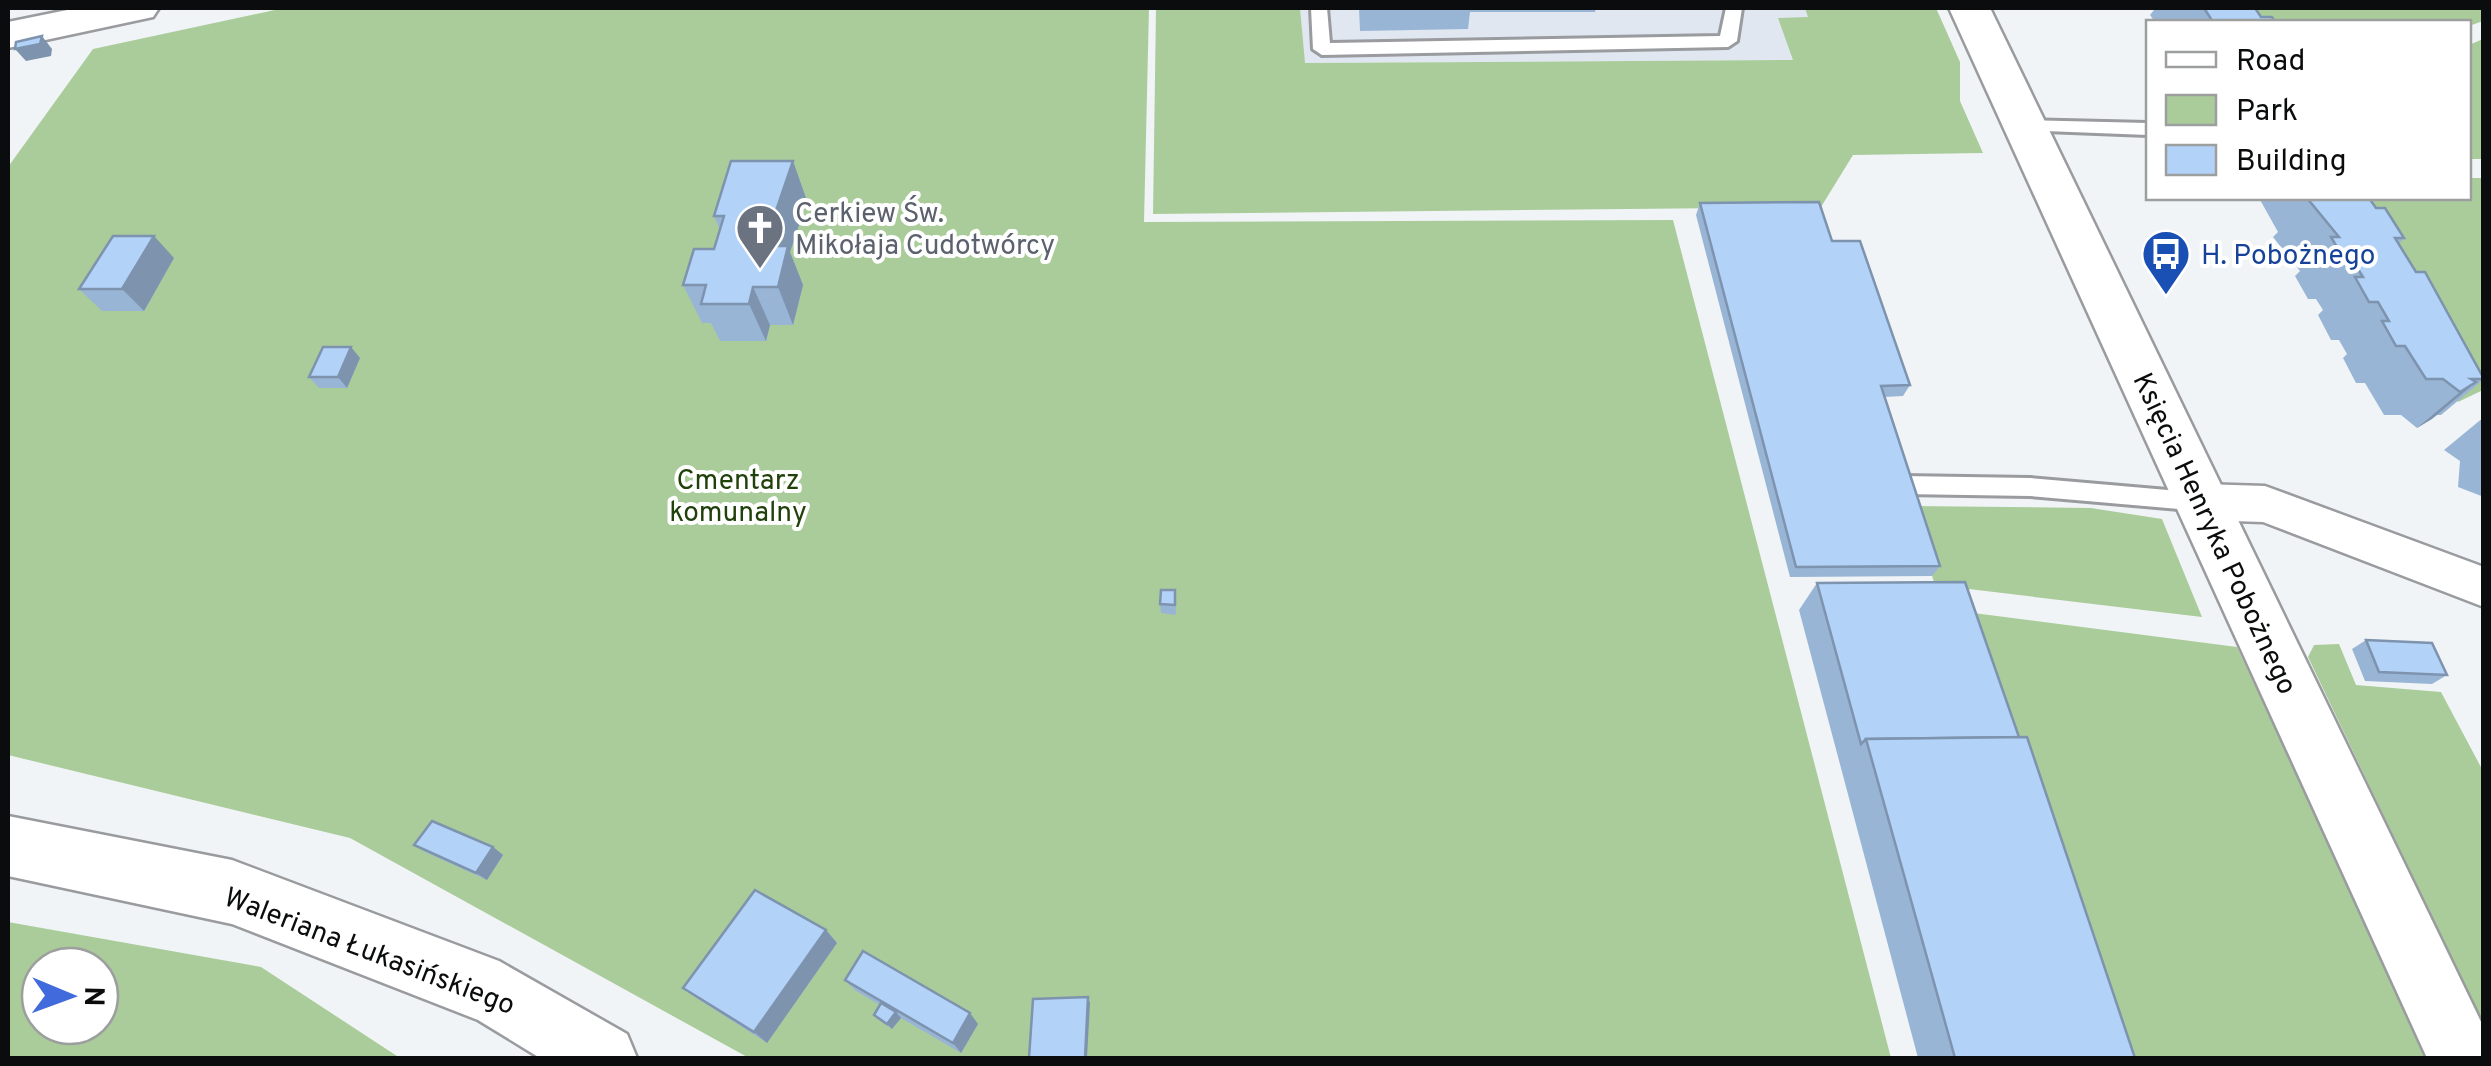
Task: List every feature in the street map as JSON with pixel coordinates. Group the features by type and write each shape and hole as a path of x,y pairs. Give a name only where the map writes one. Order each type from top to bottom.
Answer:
{"street":[{"path":"8,35 138,8"},
{"name":"Księcia Henryka Pobożnego","path":"1968,8 2462,1058"},
{"path":"2202,502 2265,504 2484,587"},
{"name":"Waleriana Łukasińskiego","path":"8,846 232,892 499,995 603,1058"}],"lane":[{"path":"1319,8 1322,49 1728,41 1734,8"},
{"path":"2023,126 2146,129"},
{"path":"1902,485 2030,488 2202,502"}],"shaded area":[{"path":"1300,8 1805,8 1809,17 1794,60 1304,63"}],"green space":[{"name":"Cmentarz komunalny","path":"284,8 1149,8 1144,222 1673,220 1891,1058 749,1058 350,838 8,755 8,167 93,49"},
{"path":"1156,8 1300,8 1305,63 1793,60 1778,18 1808,17 1805,8 1936,8 1960,62 1960,101 1983,153 1853,155 1821,207 1153,214"},
{"path":"2218,8 2483,8 2483,21 2471,25 2471,20 2226,20"},
{"path":"2483,39 2483,159 2471,159 2471,44"},
{"path":"2471,178 2483,178 2483,390 2458,402 2337,200 2471,200"},
{"path":"1910,506 2091,508 2162,519 2202,617 1935,585"},
{"path":"1942,609 2237,647 2430,1058 2088,1058"},
{"path":"2339,644 2356,685 2441,692 2483,771 2483,1024 2308,657 2314,645"},
{"path":"8,922 261,967 400,1058 8,1058"}],"building":[{"path":"2204,8 2255,8 2261,17 2274,20 2212,20"},
{"path":"42,36 40,44 15,49 16,42"},
{"path":"731,161 793,161 764,246 788,246 778,287 753,287 749,304 701,304 706,285 683,285 694,249 714,249 724,216 714,216"},
{"path":"2309,200 2370,200 2376,208 2385,208 2404,238 2395,238 2416,272 2425,272 2484,379 2471,379 2476,382 2460,392 2443,379 2426,379 2405,346 2396,346 2382,321 2389,321 2378,302 2369,302 2355,277 2363,277 2353,261 2345,261 2331,237 2339,237"},
{"path":"1819,202 1832,241 1860,241 1910,385 1881,386 1940,566 1796,567 1700,203"},
{"path":"113,236 154,236 122,289 79,289"},
{"path":"323,347 351,347 338,377 309,377"},
{"path":"1965,582 2019,737 1866,739 1861,744 1817,583"},
{"path":"1161,590 1175,590 1175,605 1160,604"},
{"path":"2366,640 2432,643 2447,675 2379,672"},
{"path":"2027,737 2135,1058 1955,1058 1866,739"},
{"path":"432,821 493,847 476,873 414,845"},
{"path":"755,890 826,930 754,1032 683,988"},
{"path":"863,951 970,1013 953,1043 845,980"},
{"path":"1088,997 1085,1058 1029,1058 1033,999"},
{"path":"881,1003 896,1012 887,1024 874,1015"}],"place":[{"name":"Cerkiew Św. Mikołaja Cudotwórcy","path":"760,270"},
{"name":"H. Pobożnego","path":"2166,296"}]}
